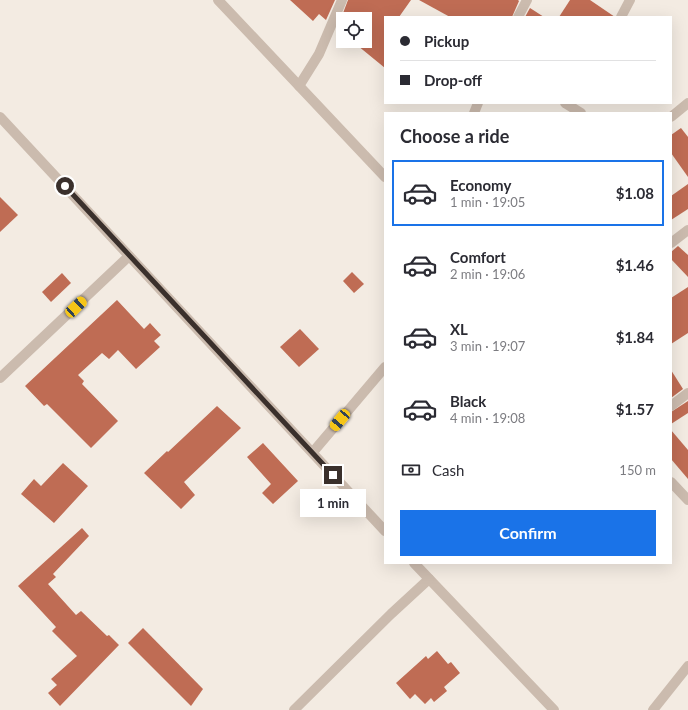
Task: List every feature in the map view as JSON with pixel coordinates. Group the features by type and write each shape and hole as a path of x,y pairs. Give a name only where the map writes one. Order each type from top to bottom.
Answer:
{"street":[{"path":"218,0 384,176"},
{"path":"299,86 320,54 342,0"},
{"path":"519,16 527,0"},
{"path":"622,16 630,0"},
{"path":"672,116 688,103"},
{"path":"0,117 384,530"},
{"path":"672,242 688,230"},
{"path":"0,378 129,256"},
{"path":"313,452 384,367"},
{"path":"672,405 688,394"},
{"path":"672,483 688,500"},
{"path":"415,564 554,710"},
{"path":"294,710 391,614 429,579"},
{"path":"653,710 688,666"}],"building":[{"path":"290,0 335,0 326,20 319,14 313,21"},
{"path":"348,0 411,0 400,16 384,16 384,67 361,48 372,48 372,12 343,12"},
{"path":"419,0 519,1 512,16 448,16"},
{"path":"570,0 590,0 614,16 560,16"},
{"path":"530,8 542,16 526,16"},
{"path":"681,128 688,137 688,177 672,154 672,134"},
{"path":"688,184 688,209 672,219 672,195"},
{"path":"0,197 18,215 0,232"},
{"path":"678,246 688,255 688,277 672,260 672,251"},
{"path":"352,272 364,284 354,293 343,281"},
{"path":"62,273 71,283 51,302 42,292"},
{"path":"688,287 688,333 672,343 672,297"},
{"path":"117,300 144,329 150,323 161,335 154,341 160,347 136,369 118,350 109,359 102,353 78,375 84,381 82,384 118,421 91,448 47,404 44,406 25,386"},
{"path":"300,329 319,349 299,367 280,347"},
{"path":"672,372 683,389 672,397"},
{"path":"688,401 688,413 672,423 672,411"},
{"path":"217,406 241,428 184,482 195,495 181,509 144,473"},
{"path":"672,431 688,450 688,479 672,460"},
{"path":"263,443 298,481 273,504 262,493 271,484 247,457"},
{"path":"63,463 88,486 54,523 21,494 34,479 41,486"},
{"path":"82,528 89,536 53,574 56,577 48,584 76,615 81,611 107,636 109,635 119,645 60,706 48,693 57,685 51,679 77,656 52,631 56,627 18,586"},
{"path":"143,628 203,689 191,706 128,643"},
{"path":"437,651 448,664 451,662 460,673 444,687 447,691 434,702 431,698 425,704 415,694 410,699 396,683 426,656 428,659"}],"route":[{"path":"65,186 333,475"}]}
